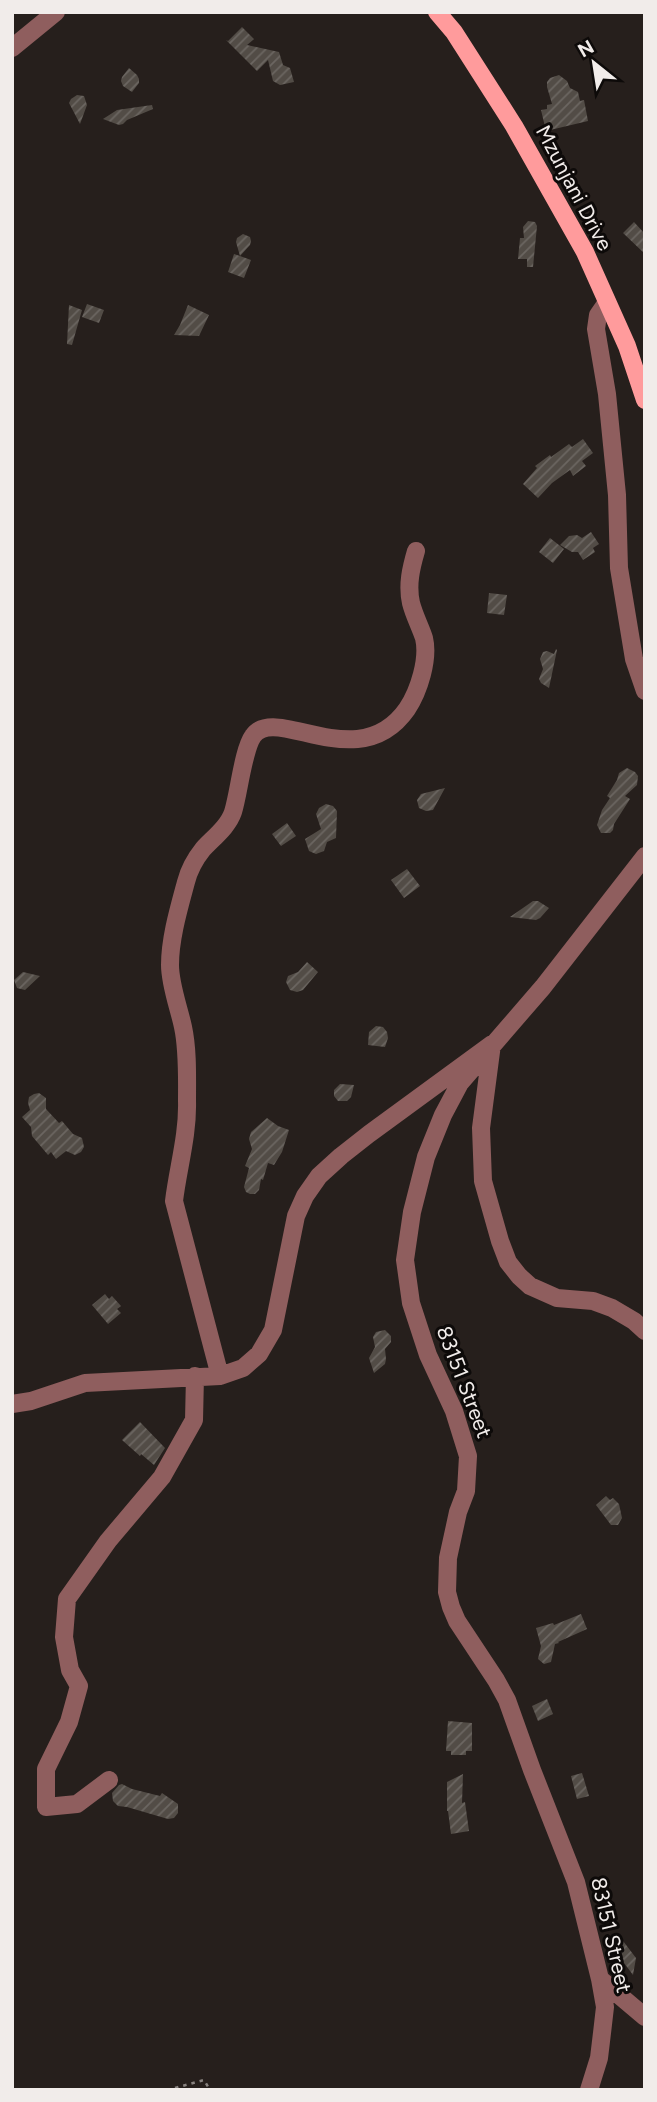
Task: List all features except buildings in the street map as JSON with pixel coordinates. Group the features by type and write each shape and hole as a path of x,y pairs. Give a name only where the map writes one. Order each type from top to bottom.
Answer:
{"main road":[{"name":"Mzunjani Drive","path":"437,12 454,33 514,126 584,252 627,346 645,400"}],"street":[{"path":"12,48 56,12"},
{"path":"607,302 597,315 596,329 607,394 617,495 619,568 634,659 645,691"},
{"path":"220,1376 174,1201 188,1104 184,1031 170,967 173,939 187,880 201,851 232,816 250,740 258,730 275,726 335,740 350,740 371,736 391,726 407,709 421,675 425,651 425,640 411,603 409,576 416,551"},
{"name":"83151 Street","path":"589,2090 599,2058 605,2007 600,1979 576,1882 507,1700 451,1607 447,1592 448,1559 455,1522 466,1491 468,1456 454,1411 428,1355 411,1303 405,1260 412,1212 426,1157 460,1083 543,987 645,856"},
{"path":"12,1404 31,1401 85,1383 220,1376 243,1368 267,1343 277,1315 296,1216 305,1196 319,1176 369,1134 492,1044"},
{"path":"492,1044 481,1128 483,1181 508,1262 530,1286 557,1298 593,1301 612,1308 645,1331"},
{"path":"109,1780 77,1804 46,1807 46,1769 69,1722 79,1686 70,1670 64,1637 67,1599 108,1541 162,1477 194,1420 195,1376"},
{"path":"600,1979 645,2017"}],"path":[{"path":"175,2088 204,2080 209,2090"}]}
